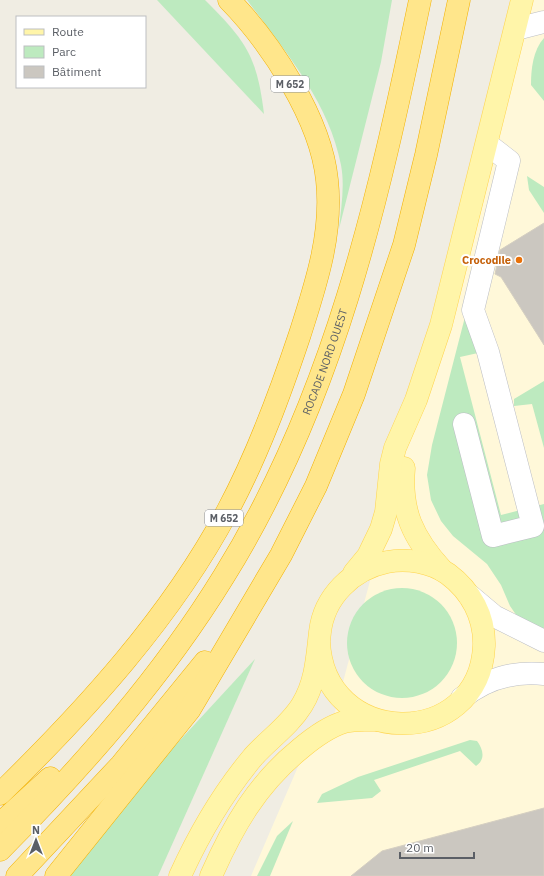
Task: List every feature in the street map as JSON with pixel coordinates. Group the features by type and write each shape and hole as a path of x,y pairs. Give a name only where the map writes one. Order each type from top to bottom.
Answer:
{"highway":[{"name":"M 652","path":"0,794 50,744 132,650 164,610 212,539 244,478 273,410 291,360 321,264 329,205 327,180 317,135 304,108 276,61 255,31 228,0"},
{"name":"ROCADE NORD OUEST","path":"146,689 204,608 243,543 270,493 295,439 335,341 368,230 386,161 420,0"},
{"path":"56,876 190,709 281,555 316,486 354,394 404,245 426,155 459,0"},
{"path":"17,876 76,815 152,730 260,591"},
{"name":"M 652","path":"0,850 81,764 146,689"},
{"path":"0,824 146,689"}],"main road":[{"path":"180,876 208,823 236,778 255,755 291,719 302,705 315,674 324,614 333,597 368,556 381,529 386,512 391,464 395,448 416,400 441,325 522,0"},
{"path":"320,641 324,668 337,693 358,712 375,720 394,724 422,722 440,715 461,699 477,676 484,648 482,626 479,615 469,595 458,582 444,572 420,543 410,525 404,495 405,460 416,400"},
{"path":"345,583 353,576 372,566 393,561 414,561 444,572"},
{"path":"211,876 236,825 252,799 269,777 309,741 331,727 345,722 375,720"}],"street":[{"path":"516,29 544,22"},
{"path":"464,424 493,536 533,526 488,352 473,310 509,161 487,144"},
{"path":"469,595 494,616 544,641"},
{"path":"461,699 473,689 500,678 532,673 544,674"}],"shaded area":[{"path":"520,0 544,0 544,876 251,876 309,741 331,727 426,371"}],"green space":[{"path":"157,0 205,0 219,14 240,39 253,63 258,77 264,114"},
{"path":"247,0 392,0 381,62 339,229 343,181 341,165 335,142 316,98 290,58"},
{"path":"544,38 544,101 531,85 531,73 537,48"},
{"path":"527,176 544,187 544,213 529,190"},
{"path":"466,313 478,353 460,357 501,515 544,504 544,637 519,619 510,606 501,585 487,564 453,536 441,521 431,500 427,475 432,445"},
{"path":"544,381 544,448 532,404 514,406 514,399"},
{"path":"402,588 423,592 441,604 453,622 457,643 453,664 441,682 423,694 402,698 381,694 363,682 351,664 347,643 351,622 363,604 381,592"},
{"path":"255,659 158,876 57,876 62,868"},
{"path":"470,740 477,741 482,751 481,760 476,766 460,751 374,780 381,791 372,798 317,803 322,794 358,777"},
{"path":"293,821 270,876 257,876 277,836"}],"building":[{"name":"Crocodile","path":"544,223 544,345 501,277 495,274 500,250"},
{"path":"544,808 544,876 351,876 382,851"}],"place":[{"name":"Crocodile","path":"519,260"}]}
